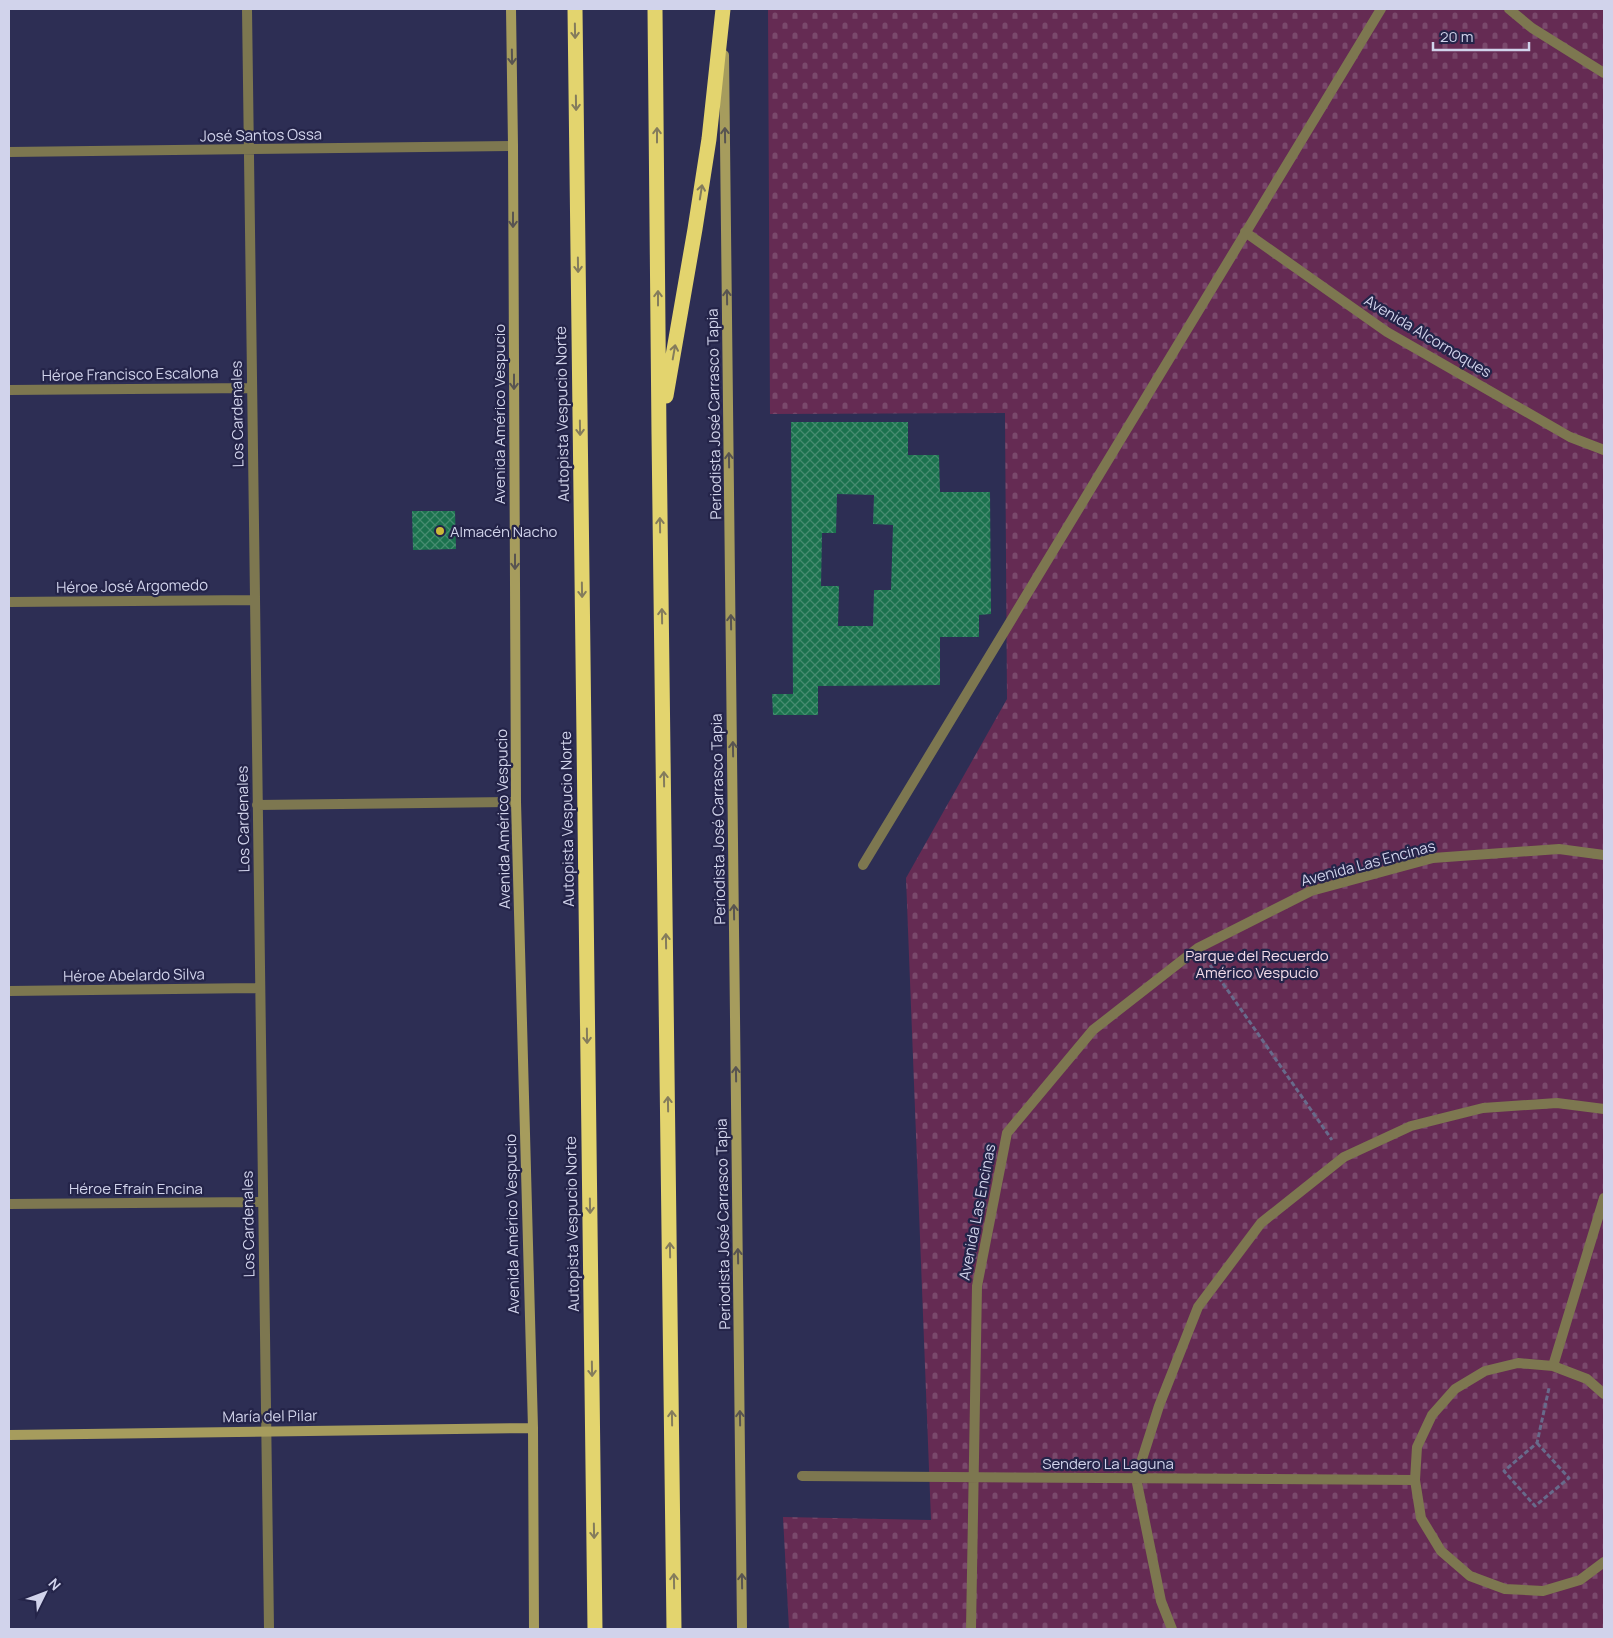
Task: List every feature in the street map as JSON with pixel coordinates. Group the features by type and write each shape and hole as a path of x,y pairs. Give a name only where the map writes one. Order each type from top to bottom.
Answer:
{"highway":[{"name":"Autopista Vespucio Norte","path":"575,9 595,1629"},
{"path":"655,9 674,1629"},
{"path":"659,434 709,139 723,9"}],"main road":[{"name":"Avenida Américo Vespucio","path":"511,9 516,802 533,1428 534,1629"},
{"name":"Periodista José Carrasco Tapia","path":"723,9 742,1629"},
{"name":"María del Pilar","path":"9,1435 533,1428"}],"street":[{"name":"Los Cardenales","path":"247,9 269,1629"},
{"path":"863,865 1381,9"},
{"path":"1509,9 1532,28 1604,73"},
{"name":"José Santos Ossa","path":"9,152 513,146"},
{"name":"Avenida Alcornoques","path":"1245,232 1387,332 1570,437 1604,450"},
{"name":"Héroe Francisco Escalona","path":"9,390 252,388"},
{"name":"Héroe José Argomedo","path":"9,602 255,600"},
{"path":"257,805 516,802"},
{"name":"Avenida Las Encinas","path":"970,1629 976,1286 1008,1133 1093,1030 1198,948 1310,891 1433,858 1559,849 1604,855"},
{"name":"Héroe Abelardo Silva","path":"9,991 260,988"},
{"path":"1172,1629 1161,1601 1136,1478 1159,1406 1198,1307 1261,1222 1344,1157 1411,1126 1483,1108 1557,1103 1604,1109"},
{"path":"1553,1366 1604,1198"},
{"name":"Héroe Efraín Encina","path":"9,1204 263,1202"},
{"path":"1604,1394 1587,1380 1553,1366 1518,1363 1485,1371 1455,1389 1432,1415 1417,1447 1415,1480 1421,1518 1441,1551 1470,1576 1505,1589 1543,1591 1580,1580 1604,1562"},
{"name":"Sendero La Laguna","path":"802,1476 1415,1480"}],"path":[{"path":"1198,948 1344,1157"},
{"path":"1538,1442 1569,1478 1535,1506 1504,1471 1538,1442 1553,1366"}],"green space":[{"name":"Parque del Recuerdo Américo Vespucio","path":"768,9 1604,9 1604,1629 789,1629 783,1517 931,1520 906,878 1007,699 1005,413 770,414"}],"building":[{"path":"791,422 908,422 908,455 939,455 940,492 990,492 991,614 979,615 979,637 940,637 940,685 818,686 818,715 773,715 772,694 793,694","holes":["837,494 874,495 873,524 893,525 891,590 874,590 873,626 838,626 839,586 821,586 822,533 836,533"]},
{"path":"412,511 455,511 456,549 413,550"}],"place":[{"name":"Almacén Nacho","path":"440,531"}]}
